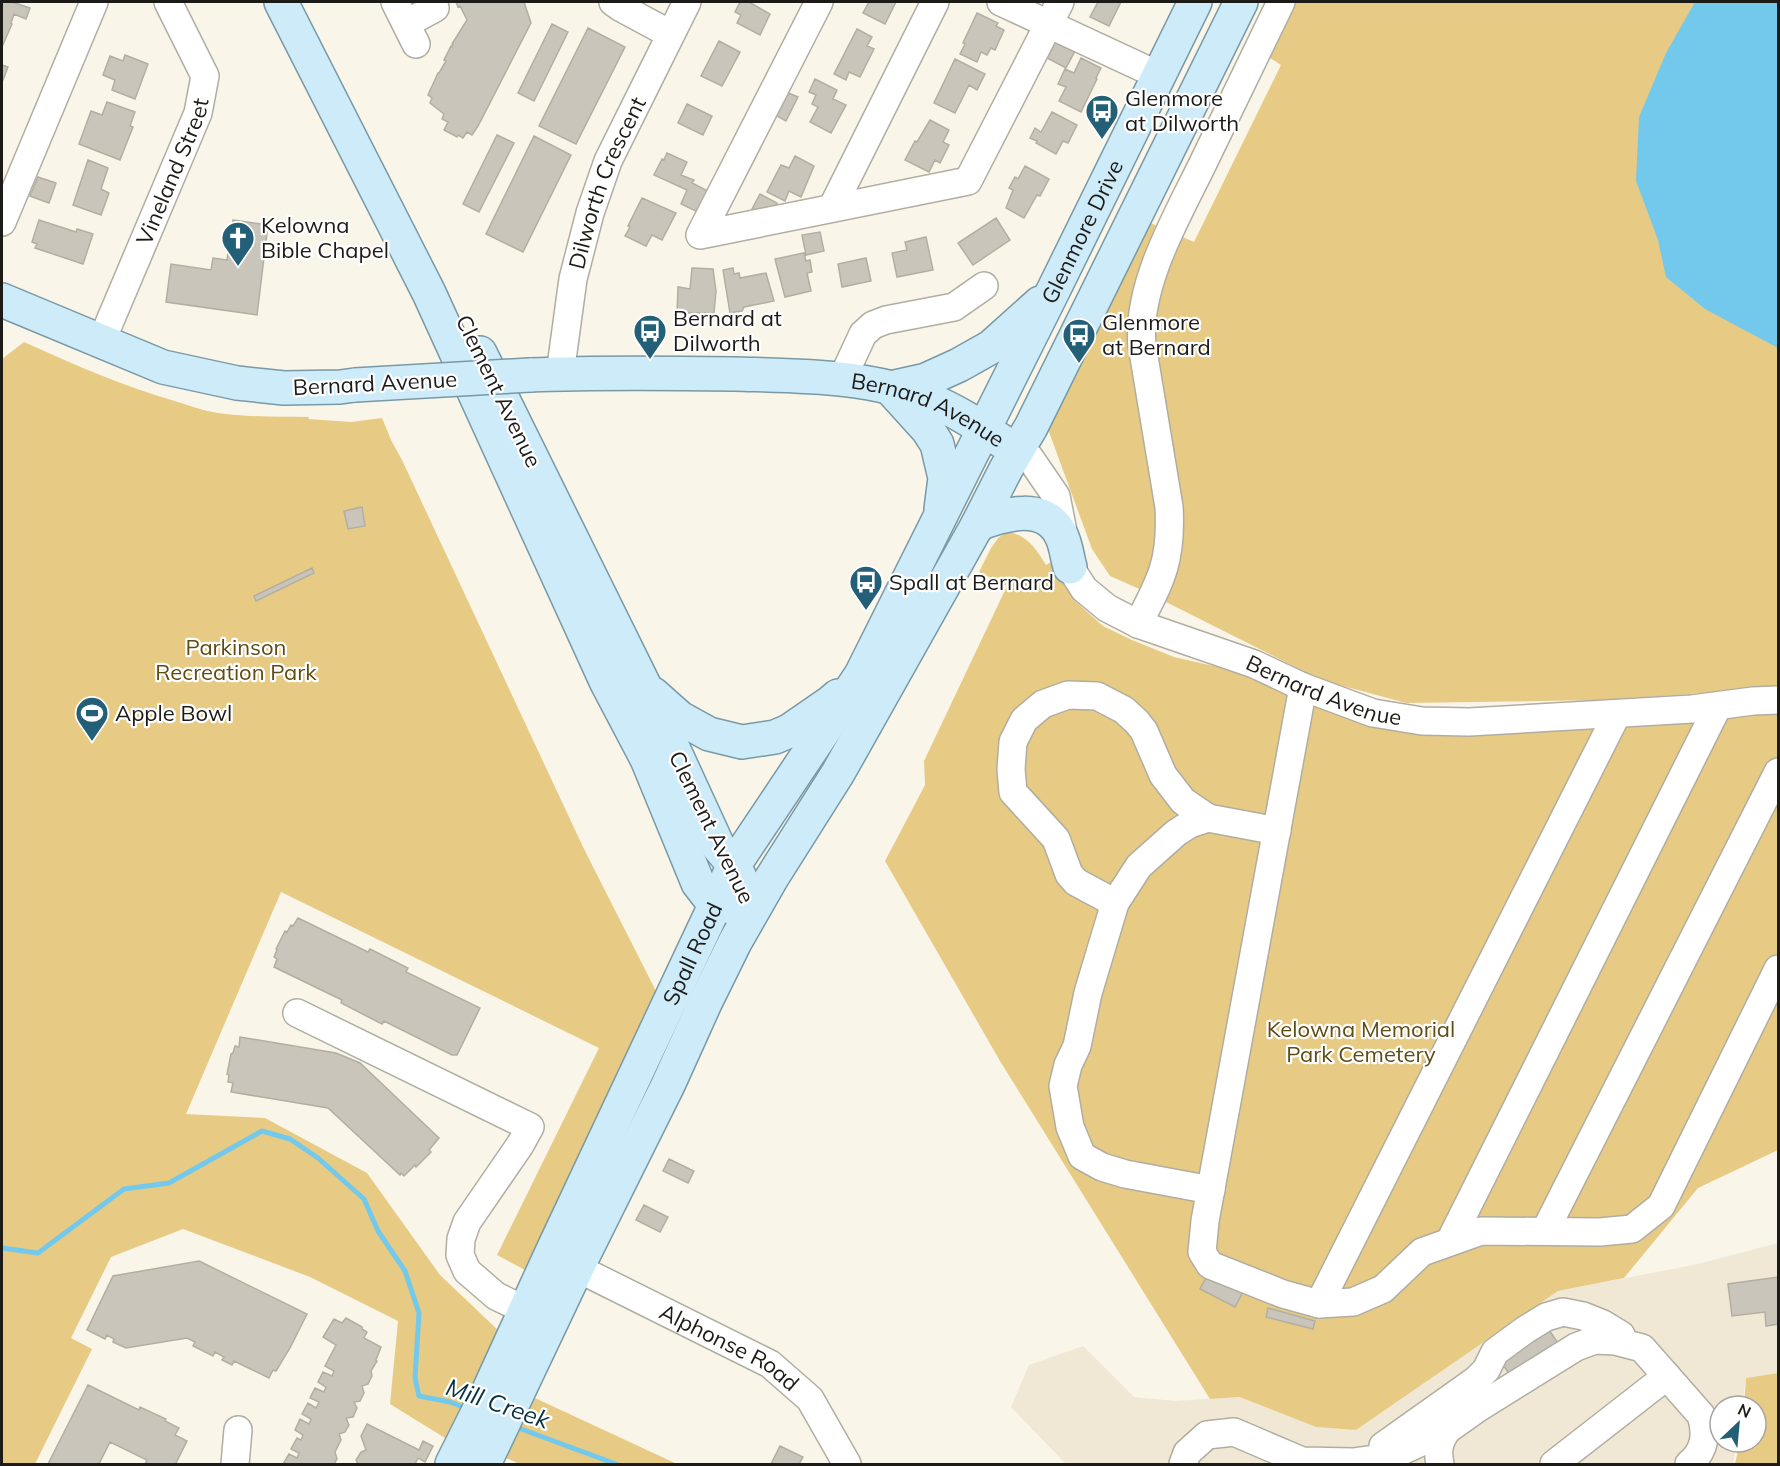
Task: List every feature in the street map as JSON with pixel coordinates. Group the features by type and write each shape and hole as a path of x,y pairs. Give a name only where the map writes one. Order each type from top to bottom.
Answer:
{"main road":[{"name":"Clement Avenue","path":"281,2 429,293 606,681 647,759 698,884 715,905 754,910"},
{"name":"Clement Avenue","path":"306,2 645,687 718,846 734,865 754,910"},
{"name":"Glenmore Drive","path":"984,430 1195,2"},
{"name":"Glenmore Drive","path":"1017,451 1031,427 1241,2"},
{"path":"1017,451 1053,291"},
{"path":"940,518 945,478 937,444 928,430 890,388 926,380 991,347 1053,291"},
{"name":"Bernard Avenue","path":"2,300 163,367 237,383 284,388 340,387 545,374 691,373 842,379 890,388 932,401 1017,451"},
{"name":"Spall Road","path":"500,1400 525,1310 734,865 861,675 984,430"},
{"name":"Spall Road","path":"473,1454 500,1400 577,1268 668,1085 735,942 771,879 838,773 1017,451"},
{"path":"978,524 1003,515 1025,512 1048,519 1061,534 1070,567"},
{"path":"645,687 680,718 709,734 742,742 775,737 789,731 831,702 861,675"}],"street":[{"path":"2,222 94,2"},
{"name":"Vineland Street","path":"102,340 200,104 205,76 168,2"},
{"path":"406,23 435,8 432,2"},
{"path":"613,2 670,34"},
{"name":"Dilworth Crescent","path":"545,374 590,213 609,161 687,2"},
{"path":"819,2 700,235 968,181 1055,13"},
{"path":"832,208 935,2"},
{"path":"1001,2 1055,13 1158,75"},
{"path":"1138,624 1161,579 1168,554 1170,524 1142,345 1141,331 1145,296 1168,237 1281,2"},
{"path":"842,379 863,334 873,324 954,307 984,286"},
{"name":"Bernard Avenue","path":"1017,451 1030,458 1056,496 1070,567 1084,589 1107,608 1138,624 1254,664 1304,687 1373,713 1422,721 1469,722 1692,709 1779,700"},
{"path":"1304,687 1205,1221 1202,1252 1210,1265 1282,1294 1320,1304 1353,1302 1383,1289 1422,1252 1481,1231 1600,1232 1632,1229 1661,1206 1779,969"},
{"path":"1115,903 1076,882 1069,874 1056,839 1013,792 1012,742 1024,720 1043,704 1068,695 1097,696 1124,710 1144,731 1163,775 1183,801 1208,818 1277,831"},
{"path":"1450,1241 1718,706"},
{"path":"1320,1304 1617,714"},
{"path":"1545,1231 1779,772"},
{"path":"1208,818 1190,824 1139,866 1115,903 1088,993 1077,1047 1068,1065 1063,1086 1070,1127 1082,1156 1102,1167 1125,1174 1212,1190"},
{"path":"297,1013 530,1127 467,1222 461,1239 460,1255 467,1271 496,1296 525,1310"},
{"name":"Alphonse Road","path":"577,1268 770,1364 810,1399 847,1464"},
{"path":"1353,1462 1374,1453 1476,1380 1486,1370 1496,1352 1525,1330 1546,1317 1563,1312 1603,1324 1632,1341 1701,1414 1705,1427 1703,1447 1698,1457 1689,1464"},
{"path":"1183,1464 1187,1453 1207,1435 1234,1432 1302,1461 1353,1462 1389,1457 1447,1430 1576,1347 1595,1340 1632,1341"},
{"path":"1554,1464 1667,1376"},
{"path":"235,1464 238,1430"},
{"path":"1440,1464 1438,1454 1440,1441 1447,1430"}],"shaded area":[{"path":"1778,1243 1778,1373 1746,1378 1744,1394 1708,1394 1708,1454 1735,1454 1733,1464 1066,1464 1011,1407 1029,1365 1083,1346 1134,1397 1175,1401 1238,1397 1316,1427 1356,1430 1558,1291 1698,1264"}],"green space":[{"path":"1293,2 1778,2 1778,688 1601,700 1406,703 1321,680 1110,576 1092,549 1045,421 1148,222 1194,242 1281,65 1267,56"},
{"name":"Parkinson Recreation Park","path":"24,342 119,382 213,412 252,416 309,417 308,419 351,422 382,418 584,849 659,997 525,1270 497,1255 599,1048 281,892 186,1114 265,1118 367,1173 440,1275 499,1331 445,1438 390,1404 398,1321 310,1277 183,1229 111,1257 71,1338 92,1349 35,1464 2,1464 2,359"},
{"name":"Kelowna Memorial Park Cemetery","path":"1009,532 1026,540 1046,565 1051,562 1075,601 1103,626 1174,657 1249,677 1285,693 1291,700 1342,713 1778,708 1778,1150 1698,1188 1624,1278 1558,1291 1356,1430 1316,1427 1239,1397 1210,1399 1000,1061 885,861 925,785 924,761 1007,586 979,572 999,537"},
{"path":"1778,1373 1778,1464 1735,1464 1737,1454 1768,1454 1768,1394 1745,1394 1746,1378"},
{"path":"535,1398 677,1464 520,1464 506,1458"}],"water":[{"path":"1695,2 1778,2 1778,348 1705,309 1666,277 1658,240 1636,181 1639,117 1666,53"}],"building":[{"path":"2,2 12,2 30,8 26,19 14,14 2,47"},
{"path":"456,2 524,2 531,23 478,126 472,135 467,132 463,138 444,130 448,122 442,119 444,114 430,103 432,98 428,95 446,61 444,60 452,44 467,20"},
{"path":"740,2 749,2 770,14 760,35 737,23 741,15 735,12"},
{"path":"869,2 896,2 885,24 863,13"},
{"path":"1098,2 1121,2 1109,26 1090,17"},
{"path":"977,13 998,23 996,26 1004,30 995,50 991,48 987,55 981,52 977,62 960,54"},
{"path":"552,24 568,32 534,101 518,93"},
{"path":"588,28 625,47 576,144 539,126"},
{"path":"857,29 872,37 867,46 874,49 860,77 849,72 846,80 834,74"},
{"path":"719,41 740,52 722,86 701,76"},
{"path":"1056,41 1075,51 1066,68 1047,58"},
{"path":"125,55 148,64 135,99 112,90 115,80 103,75 110,56 123,61"},
{"path":"1081,58 1101,68 1081,112 1059,101 1066,87 1058,84 1065,69 1074,73"},
{"path":"955,59 985,74 977,90 969,85 955,113 934,103"},
{"path":"2,65 8,67 3,80 2,79"},
{"path":"815,79 837,90 833,99 846,105 831,133 810,122 818,107 812,104 816,95 809,92"},
{"path":"786,92 798,97 786,121 775,115"},
{"path":"107,102 135,112 130,126 133,127 120,160 79,144 91,111 102,115"},
{"path":"687,104 712,116 703,135 678,123"},
{"path":"1052,112 1077,125 1068,143 1063,141 1056,154 1030,138 1035,128 1041,132"},
{"path":"930,120 949,130 943,142 949,145 940,163 935,160 929,172 905,160"},
{"path":"497,135 514,143 479,212 463,204"},
{"path":"534,136 571,155 523,252 486,234"},
{"path":"667,153 687,162 681,175 694,180 692,183 710,192 700,213 681,204 687,190 654,175"},
{"path":"795,156 814,166 801,197 789,191 785,201 767,192 781,165 789,168"},
{"path":"88,160 108,168 101,189 109,193 101,215 73,205"},
{"path":"1025,166 1049,179 1024,218 1006,208 1013,190 1009,188 1015,177 1018,179"},
{"path":"38,177 56,183 49,203 30,196"},
{"path":"760,194 777,203 770,218 752,209"},
{"path":"642,198 676,213 662,240 652,235 646,246 625,236"},
{"path":"996,218 1010,240 973,265 958,243"},
{"path":"39,220 76,232 77,229 93,234 83,264 35,248 37,244 32,242"},
{"name":"Kelowna Bible Chapel","path":"233,220 268,225 257,315 166,302 171,264 211,270 213,258 227,260"},
{"path":"820,232 824,251 806,255 802,235"},
{"path":"926,237 933,270 897,277 892,253 907,250 905,242"},
{"path":"804,253 806,261 810,260 812,272 807,273 811,291 785,297 775,259"},
{"path":"866,258 871,281 842,287 838,264"},
{"path":"692,268 713,269 716,291 714,313 677,313 678,287 690,289"},
{"path":"733,268 734,274 739,273 740,278 766,273 774,301 744,307 742,311 730,313 723,270"},
{"path":"362,507 365,526 348,529 344,511"},
{"path":"312,568 314,573 256,601 254,596"},
{"path":"298,918 368,952 370,949 408,968 406,972 480,1008 457,1055 452,1055 384,1021 382,1024 341,1003 342,1000 274,967 277,959 274,957 276,949 285,931 287,932 291,925 293,926"},
{"path":"240,1037 336,1053 360,1063 439,1138 429,1150 431,1152 404,1176 401,1173 400,1175 328,1108 231,1092 233,1083 228,1082 229,1075 227,1074 231,1054 235,1046 239,1047"},
{"path":"669,1159 694,1171 688,1183 663,1171"},
{"path":"644,1205 668,1217 660,1232 636,1220"},
{"path":"199,1261 307,1314 290,1348 269,1378 234,1361 232,1365 222,1360 224,1357 215,1352 213,1356 193,1346 195,1342 187,1338 126,1348 113,1342 114,1339 107,1335 105,1339 87,1330 113,1276"},
{"path":"1210,1270 1245,1288 1235,1307 1200,1289"},
{"path":"1778,1277 1778,1324 1766,1326 1765,1312 1732,1316 1728,1284"},
{"path":"1268,1308 1315,1321 1313,1329 1266,1317"},
{"path":"346,1318 367,1332 364,1338 381,1347 371,1371 372,1376 368,1384 362,1386 364,1393 360,1401 354,1402 357,1408 353,1417 346,1418 349,1425 345,1432 339,1434 341,1440 335,1452 337,1459 334,1464 283,1464 289,1454 297,1458 299,1453 291,1449 297,1438 301,1440 303,1435 295,1430 300,1419 309,1424 311,1419 302,1414 308,1403 316,1408 319,1402 310,1398 315,1388 324,1392 326,1387 318,1382 323,1372 332,1376 334,1371 325,1366 336,1345 323,1337 334,1319 342,1323"},
{"path":"1547,1327 1562,1349 1514,1381 1499,1359"},
{"path":"88,1385 139,1410 140,1407 166,1419 165,1421 179,1428 175,1435 187,1441 177,1464 145,1464 147,1460 110,1442 99,1464 48,1464"},
{"path":"367,1424 419,1450 423,1441 433,1446 425,1462 418,1458 415,1464 358,1464 356,1460 361,1452 366,1450 361,1436"},
{"path":"780,1446 803,1457 799,1464 771,1464"}],"waterway":[{"name":"Mill Creek","path":"2,1248 38,1253 124,1189 169,1183 262,1131 290,1139 318,1158 364,1199 378,1231 405,1271 419,1313 415,1378 419,1396 450,1402 468,1409"},
{"name":"Mill Creek","path":"513,1426 616,1464"}],"place":[{"name":"Glenmore at Dilworth","path":"1102,140"},
{"name":"Kelowna Bible Chapel","path":"238,267"},
{"name":"Bernard at Dilworth","path":"650,360"},
{"name":"Glenmore at Bernard","path":"1079,364"},
{"name":"Spall at Bernard","path":"866,611"},
{"name":"Apple Bowl","path":"92,742"}]}
